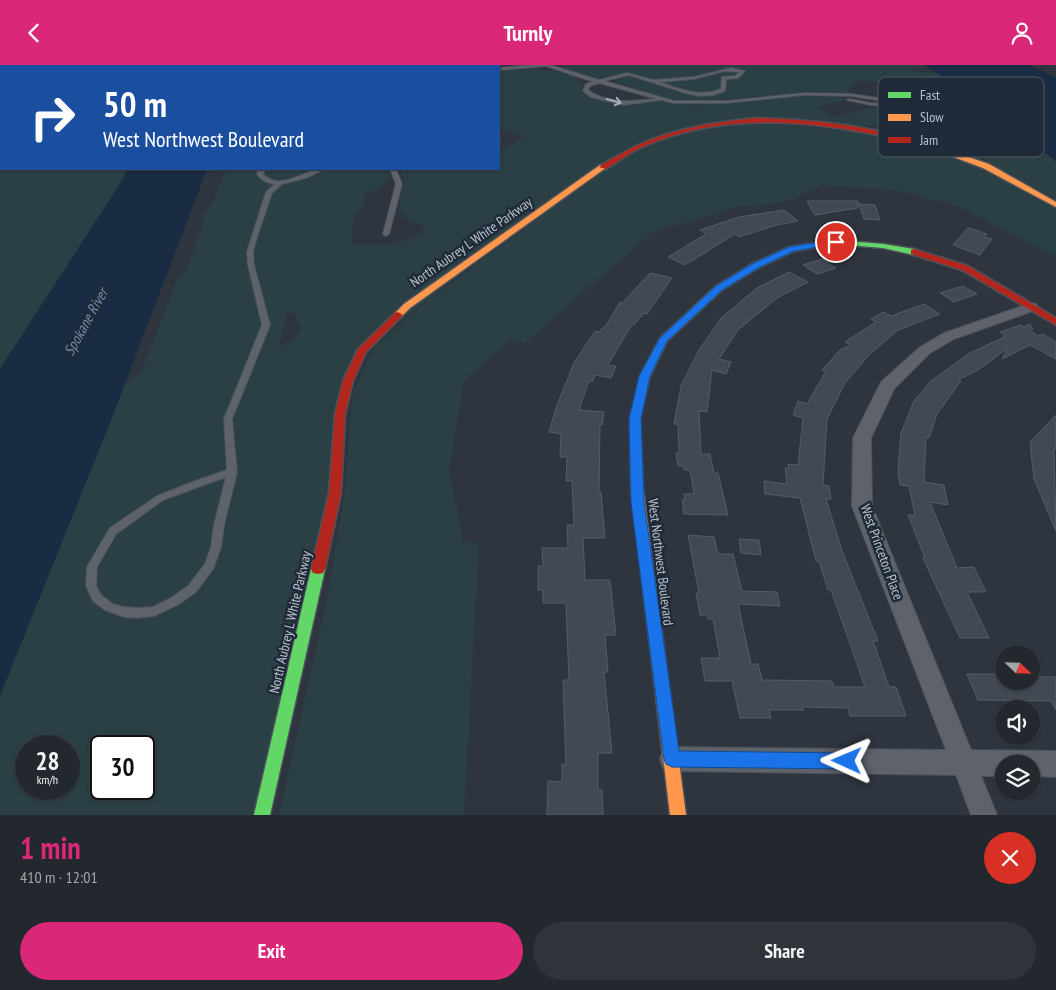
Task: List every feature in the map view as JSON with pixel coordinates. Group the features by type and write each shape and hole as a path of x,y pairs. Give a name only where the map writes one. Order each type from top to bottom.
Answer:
{"street":[{"name":"North Aubrey L White Parkway","path":"262,815 335,493 340,413 348,381 362,351 408,306 610,161 656,137 696,126 747,122 828,125 878,133"},
{"name":"North Aubrey L White Parkway","path":"965,157 1056,205"},
{"name":"West Northwest Boulevard","path":"678,815 637,502 635,419 644,376 663,340 719,288 755,266 792,249 836,242 884,246 928,255 965,268 1056,322"},
{"name":"West Princeton Place","path":"984,815 862,506 862,438 888,386 925,349 949,336 1031,307"},
{"path":"672,759 1056,764"}],"lane":[{"path":"500,69 546,65 668,101 700,103 805,94 878,99"},
{"path":"653,81 699,77 736,77 743,71 735,68 716,69 699,77"},
{"path":"662,100 623,104 587,93 585,87 597,81 613,79 627,73 679,90 708,95 723,90 724,78"},
{"path":"262,170 260,174 262,177 269,181 280,183 304,177 320,170"},
{"path":"386,233 399,183 393,170"},
{"path":"232,472 193,484 160,498 137,512 113,531 92,567 91,586 96,598 109,607 124,612 137,613 159,608 175,601 192,589 209,566 216,547 219,525 232,472 228,419 266,325 253,279 250,252 269,192 280,183"}],"green space":[{"path":"562,65 924,65 929,68 917,66 909,68 910,70 927,73 936,72 945,77 878,77 878,84 866,80 856,81 847,93 804,92 694,102 661,98 616,81 624,79 611,75 596,78 568,70"},
{"path":"534,68 570,74 580,82 581,92 629,106 655,101 697,105 804,95 836,97 846,100 817,107 834,118 878,107 878,127 718,122 627,148 360,351 328,503 257,815 0,815 0,696 125,384 141,373 177,280 185,273 203,225 205,213 211,206 226,170 317,170 314,178 327,170 388,170 390,173 389,179 379,189 365,194 363,206 353,218 352,244 381,245 409,239 425,229 399,210 404,180 399,170 500,170 500,151 524,137 500,129 500,71","holes":["287,311 295,315 302,328 294,340 279,347"]},
{"path":"777,124 862,132 878,136 878,157 956,157 964,159 1056,206 1056,258 961,207 894,190 824,185 787,201 763,205 737,206 712,216 654,231 525,343 511,339 464,381 449,470 463,542 479,544 464,815 279,815 327,599 344,496 353,393 373,349 414,311 573,192 629,154 661,138 693,129 723,125"},
{"path":"1044,153 1056,161 1056,199 994,166 981,157 1044,157"},
{"path":"0,170 127,170 123,179 0,369"}],"water":[{"path":"924,65 1030,65 1056,78 1056,161 1044,153 1044,77 941,76"},
{"name":"Spokane River","path":"127,170 207,170 113,415 0,696 0,369 123,179"}],"building":[{"path":"807,201 858,201 858,208 815,215"},
{"path":"859,204 875,205 880,220 864,219"},
{"path":"784,210 798,221 777,225 739,237 735,234 685,265 668,257 706,234 700,230 739,217"},
{"path":"968,228 987,234 984,237 992,239 980,255 953,245"},
{"path":"822,259 836,268 817,274 803,265"},
{"path":"789,272 808,282 777,298 738,330 719,359 731,362 726,374 712,370 707,412 699,411 701,454 710,454 714,473 718,473 728,515 684,514 682,500 685,500 684,494 694,494 690,470 684,470 683,466 678,466 676,453 679,453 678,424 674,424 681,386 699,350 721,318 757,288"},
{"path":"650,273 672,278 647,314 644,313 634,325 632,324 608,365 616,366 611,378 595,375 593,381 589,381 579,410 604,412 602,425 600,424 599,492 601,492 605,538 583,538 585,580 610,580 616,635 605,635 608,672 604,672 612,753 598,753 598,790 602,790 603,815 547,815 548,781 562,782 562,764 566,765 563,680 569,680 566,603 543,603 543,590 538,590 538,566 543,566 542,548 568,548 567,525 574,525 572,481 566,481 567,457 560,457 561,434 549,432 557,405 574,363 595,331 599,332 607,324 620,302 622,303"},
{"path":"963,286 977,294 954,302 940,293"},
{"path":"924,304 940,314 898,330 869,355 845,383 827,419 823,485 829,486 831,499 826,499 842,551 878,641 873,641 889,687 896,687 906,716 850,716 848,708 802,707 803,710 769,710 771,718 740,718 732,681 705,681 701,658 720,658 713,619 708,619 707,615 700,615 696,593 699,593 688,535 714,537 718,554 733,554 742,591 777,592 780,606 738,604 751,664 758,664 762,680 832,681 834,687 865,687 831,590 828,590 819,561 816,561 800,498 765,494 764,481 787,484 785,468 789,468 788,464 798,465 803,418 793,415 798,401 807,404 826,371 822,370 840,350 851,345 845,342 876,322 871,319 883,312 891,316"},
{"path":"1030,324 1033,329 1031,331 1038,336 1043,334 1056,342 1056,359 1030,345 1002,359 1008,348 978,370 958,380 961,381 937,414 929,438 926,437 924,482 944,485 948,505 930,502 957,568 974,567 986,592 967,592 989,638 960,638 923,558 925,558 908,515 915,515 909,486 900,485 898,472 901,433 914,401 931,381 968,354 1006,336 1000,332 1020,325 1024,327"},
{"path":"1056,415 1056,448 1054,450 1056,531 1034,479 1030,442"},
{"path":"739,539 759,540 761,555 741,553"},
{"path":"967,674 995,674 995,690 1040,690 1040,677 1056,677 1056,710 1051,701 978,700"}],"traffic: fast":[{"path":"637,488 635,419 645,376 663,340 719,288 755,266 792,249 836,242 883,246 914,252"},
{"path":"262,815 318,569"}],"traffic: slow":[{"path":"960,157 986,166 1056,205"},
{"path":"398,315 407,306 603,167"},
{"path":"637,488 678,815"}],"traffic: jam":[{"path":"603,167 638,146 676,132 715,124 756,120 797,121 878,133"},
{"path":"914,252 965,268 1056,322"},
{"path":"318,569 335,493 340,414 348,381 362,351 398,315"}],"route":[{"path":"836,242 792,249 755,266 719,288 663,340 644,376 635,419 637,502 672,759 847,761"}]}
